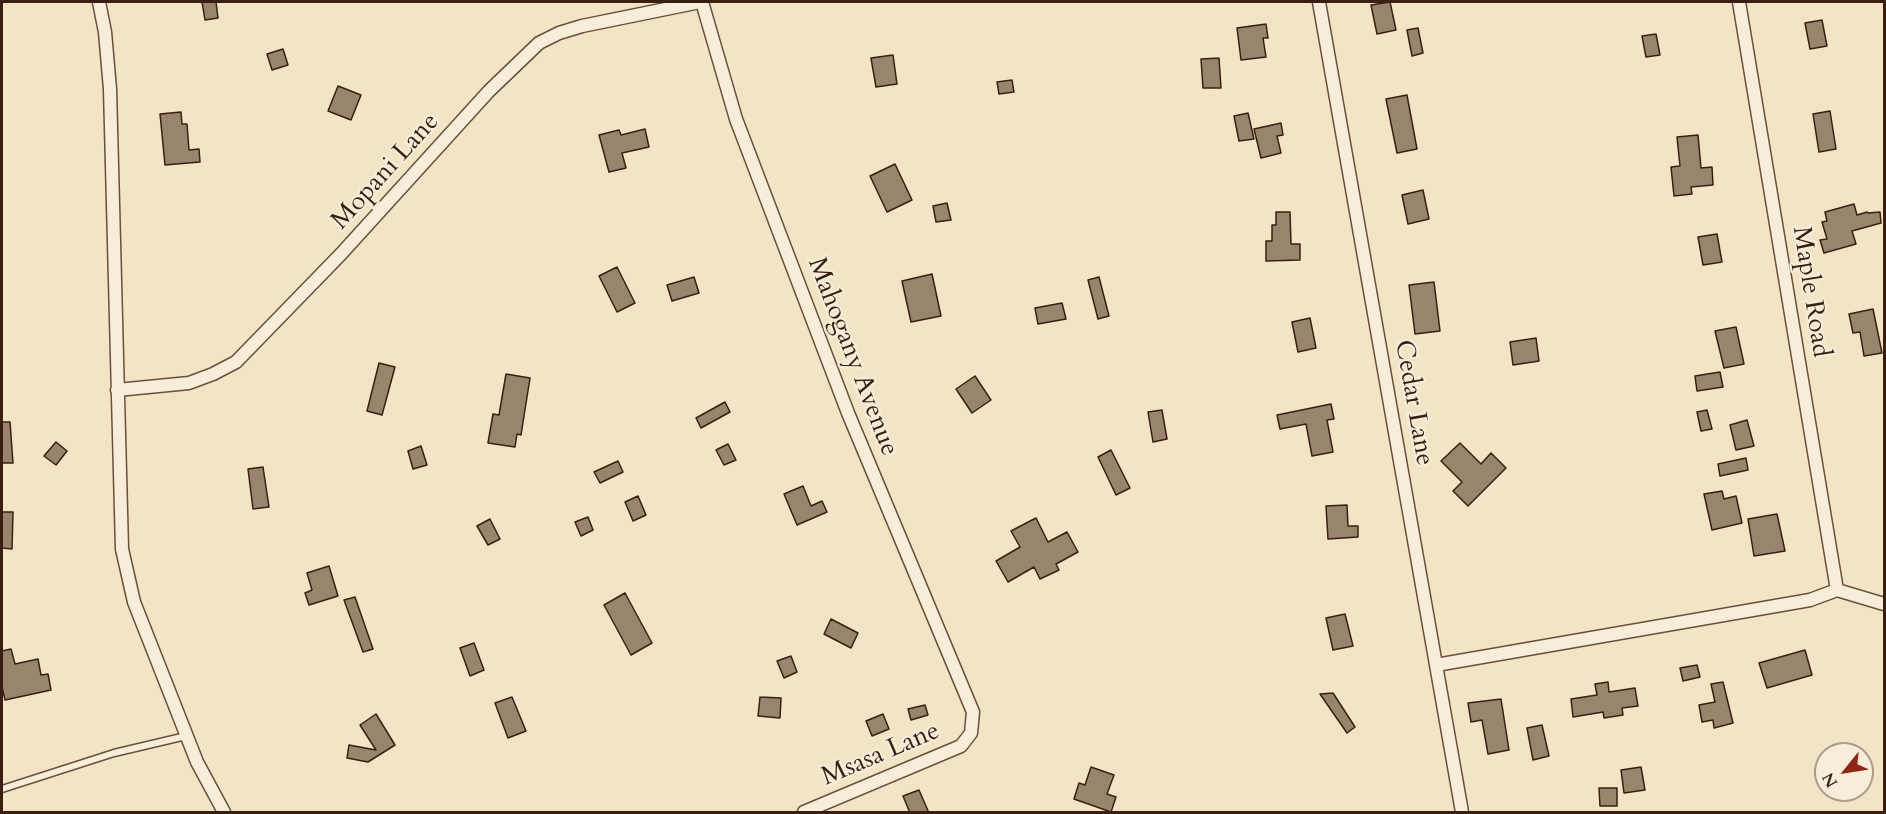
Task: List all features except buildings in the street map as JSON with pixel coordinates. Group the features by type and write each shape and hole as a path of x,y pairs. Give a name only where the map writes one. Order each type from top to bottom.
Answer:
{"street":[{"path":"99,2 105,32 110,89 122,549 134,602 197,762 224,813"},
{"name":"Mopani Lane","path":"117,390 189,383 236,362 349,245 489,91 539,43 559,33 582,27 701,2"},
{"name":"Mahogany Avenue","path":"701,2 736,119 848,413 973,711 972,728"},
{"name":"Cedar Lane","path":"1319,2 1462,813"},
{"name":"Maple Road","path":"1739,2 1837,590"},
{"path":"1436,665 1810,600 1837,590 1884,604"},
{"name":"Msasa Lane","path":"804,813 961,746 972,728"}],"lane":[{"path":"2,789 114,753 186,736"}]}
